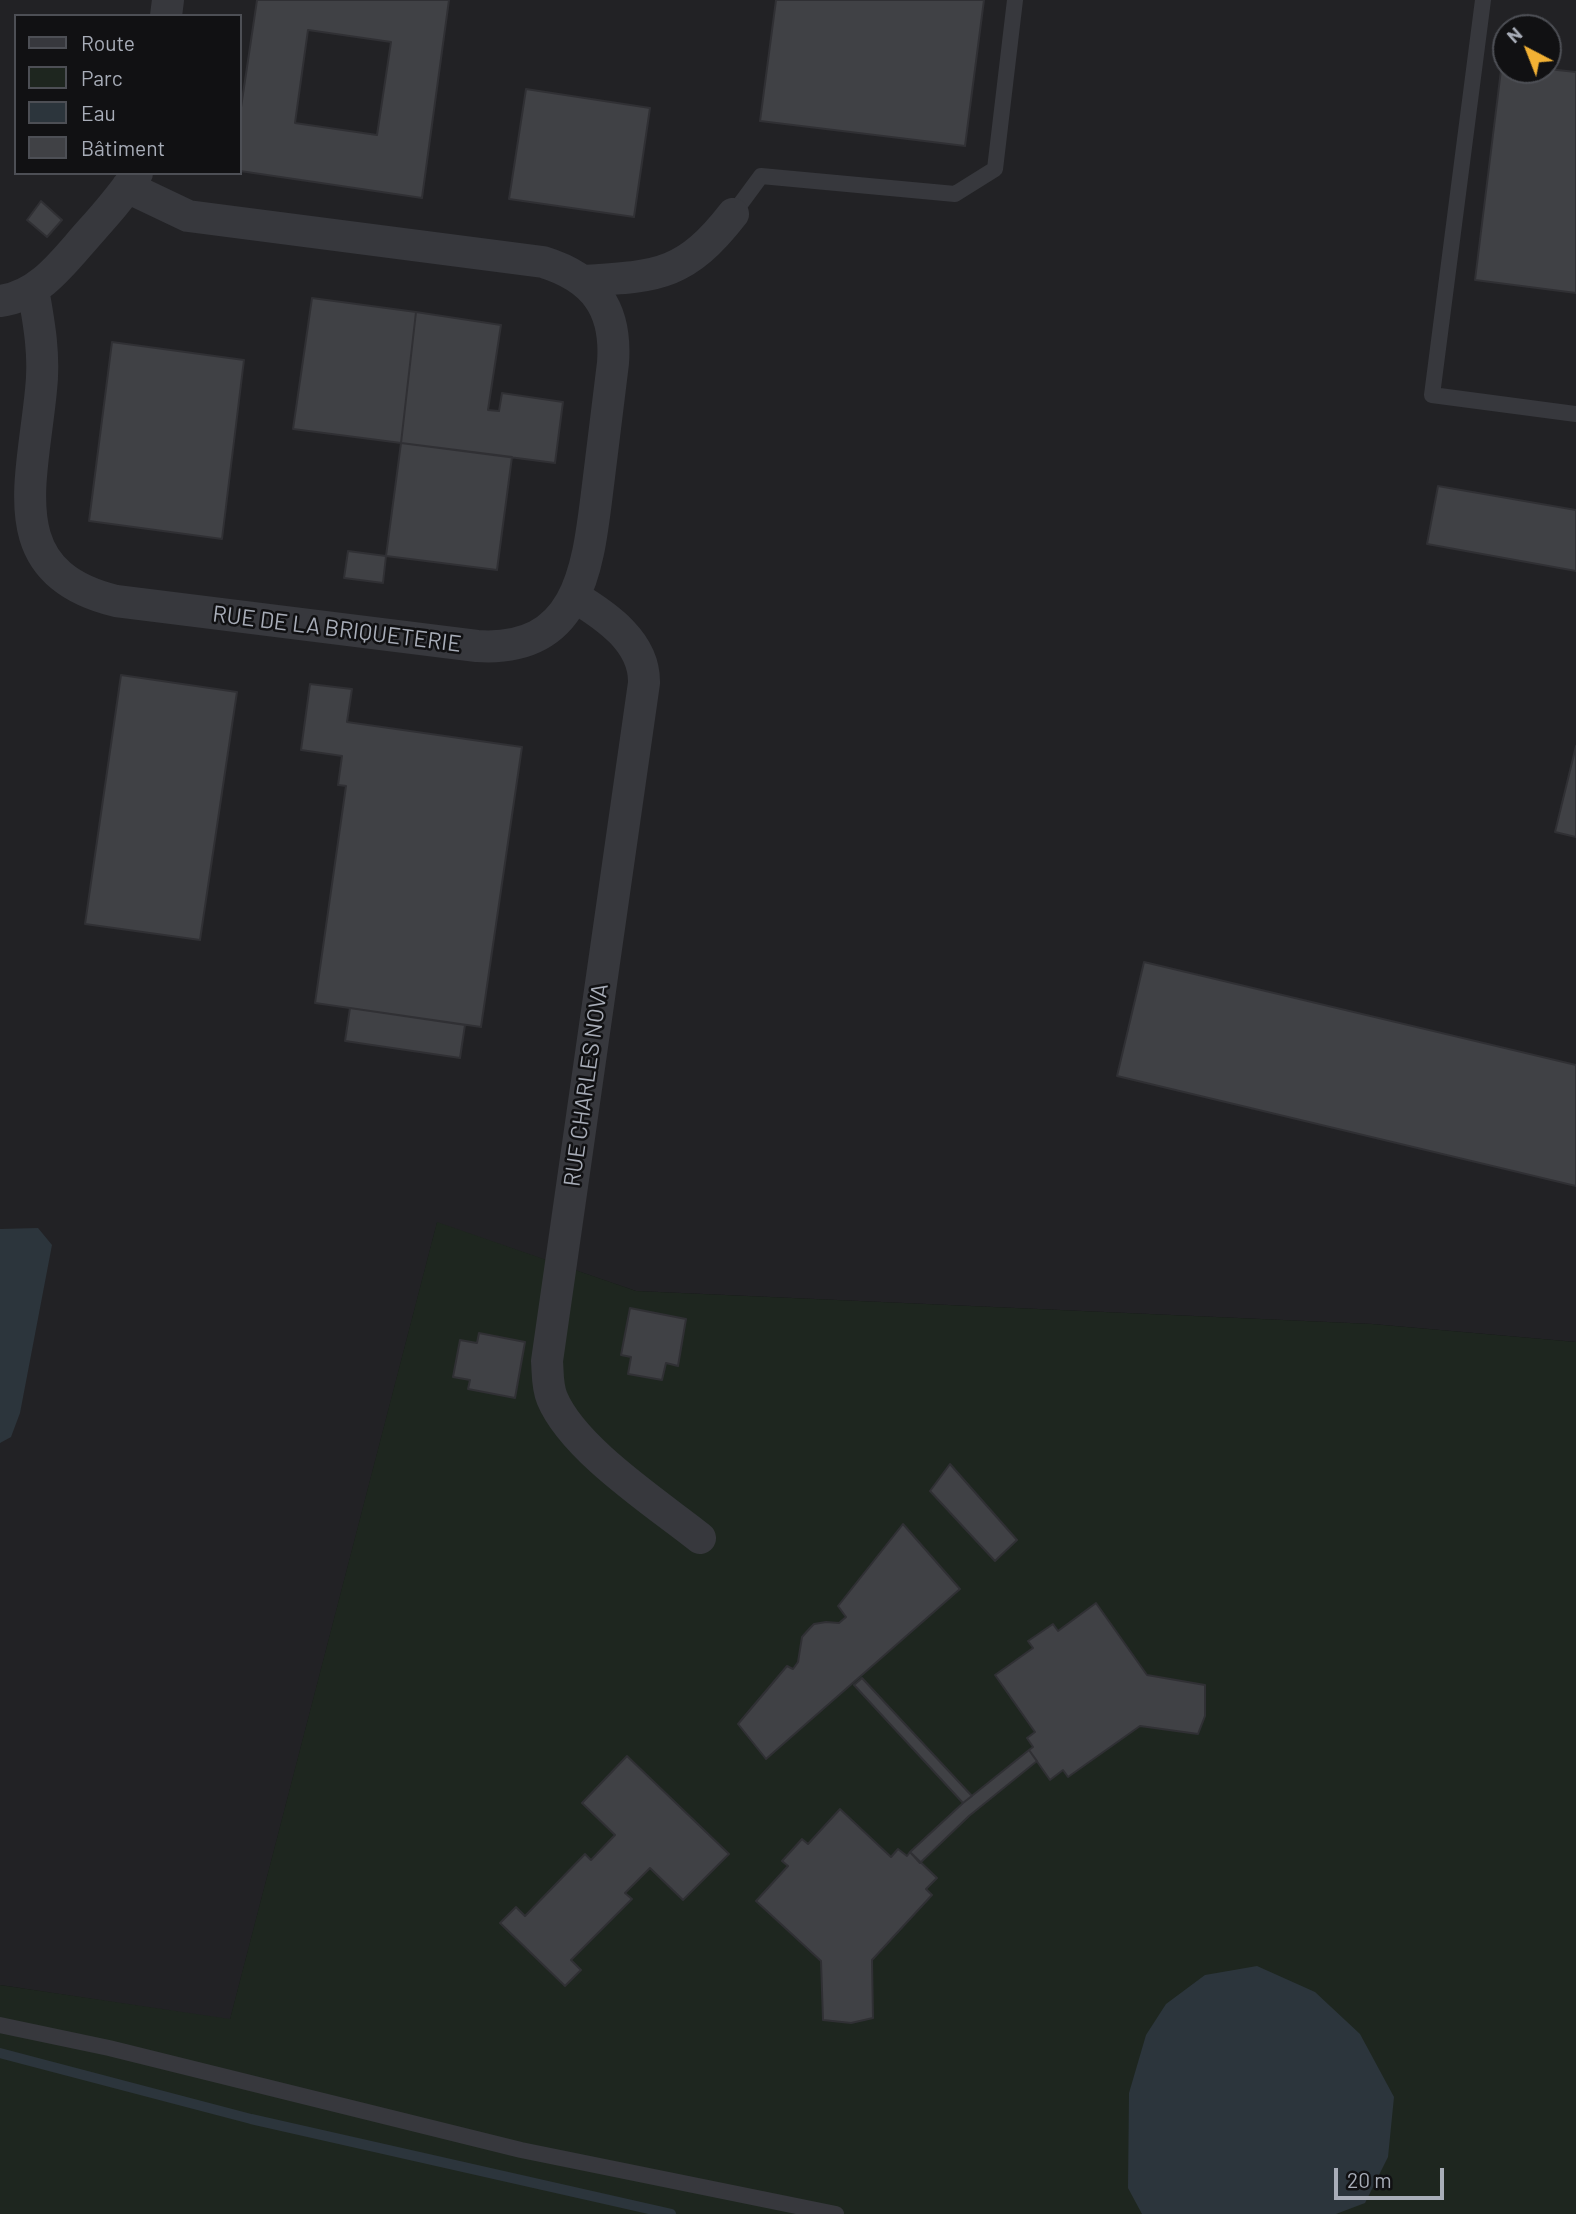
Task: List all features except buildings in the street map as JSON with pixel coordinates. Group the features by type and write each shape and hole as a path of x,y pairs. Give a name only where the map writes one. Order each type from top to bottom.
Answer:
{"street":[{"path":"0,301 33,289 53,274 132,180"},
{"name":"RUE DE LA BRIQUETERIE","path":"33,289 44,352 26,503 27,530 30,542 45,564 65,583 77,590 116,601 493,647 519,643 557,621 575,597 589,555 614,349 608,311 583,281 557,267 529,260 188,216 132,180"},
{"path":"583,281 646,276 683,263 709,243 733,214"},
{"name":"RUE CHARLES NOVA","path":"575,597 608,619 628,640 641,662 643,683 547,1361 548,1386 558,1410 584,1445 700,1538"}],"lane":[{"path":"733,214 761,176 955,194 995,169 1015,0"},
{"path":"1483,0 1432,395 1576,414"},
{"path":"0,2025 109,2048 521,2150 836,2214"}],"shaded area":[{"path":"0,0 1576,0 1576,1342 1372,1324 636,1291 437,1223 230,2020 0,1985"}],"green space":[{"path":"437,1222 636,1291 1372,1324 1576,1342 1576,2214 0,2214 0,1985 230,2019"}],"water":[{"path":"38,1228 52,1245 20,1413 11,1437 0,1443 0,1229"},
{"path":"1257,1966 1315,1992 1360,2034 1394,2097 1388,2157 1365,2203 1336,2214 1142,2214 1128,2188 1129,2093 1146,2035 1166,2004 1205,1975"}],"waterway":[{"path":"0,2053 251,2119 671,2214"}]}
